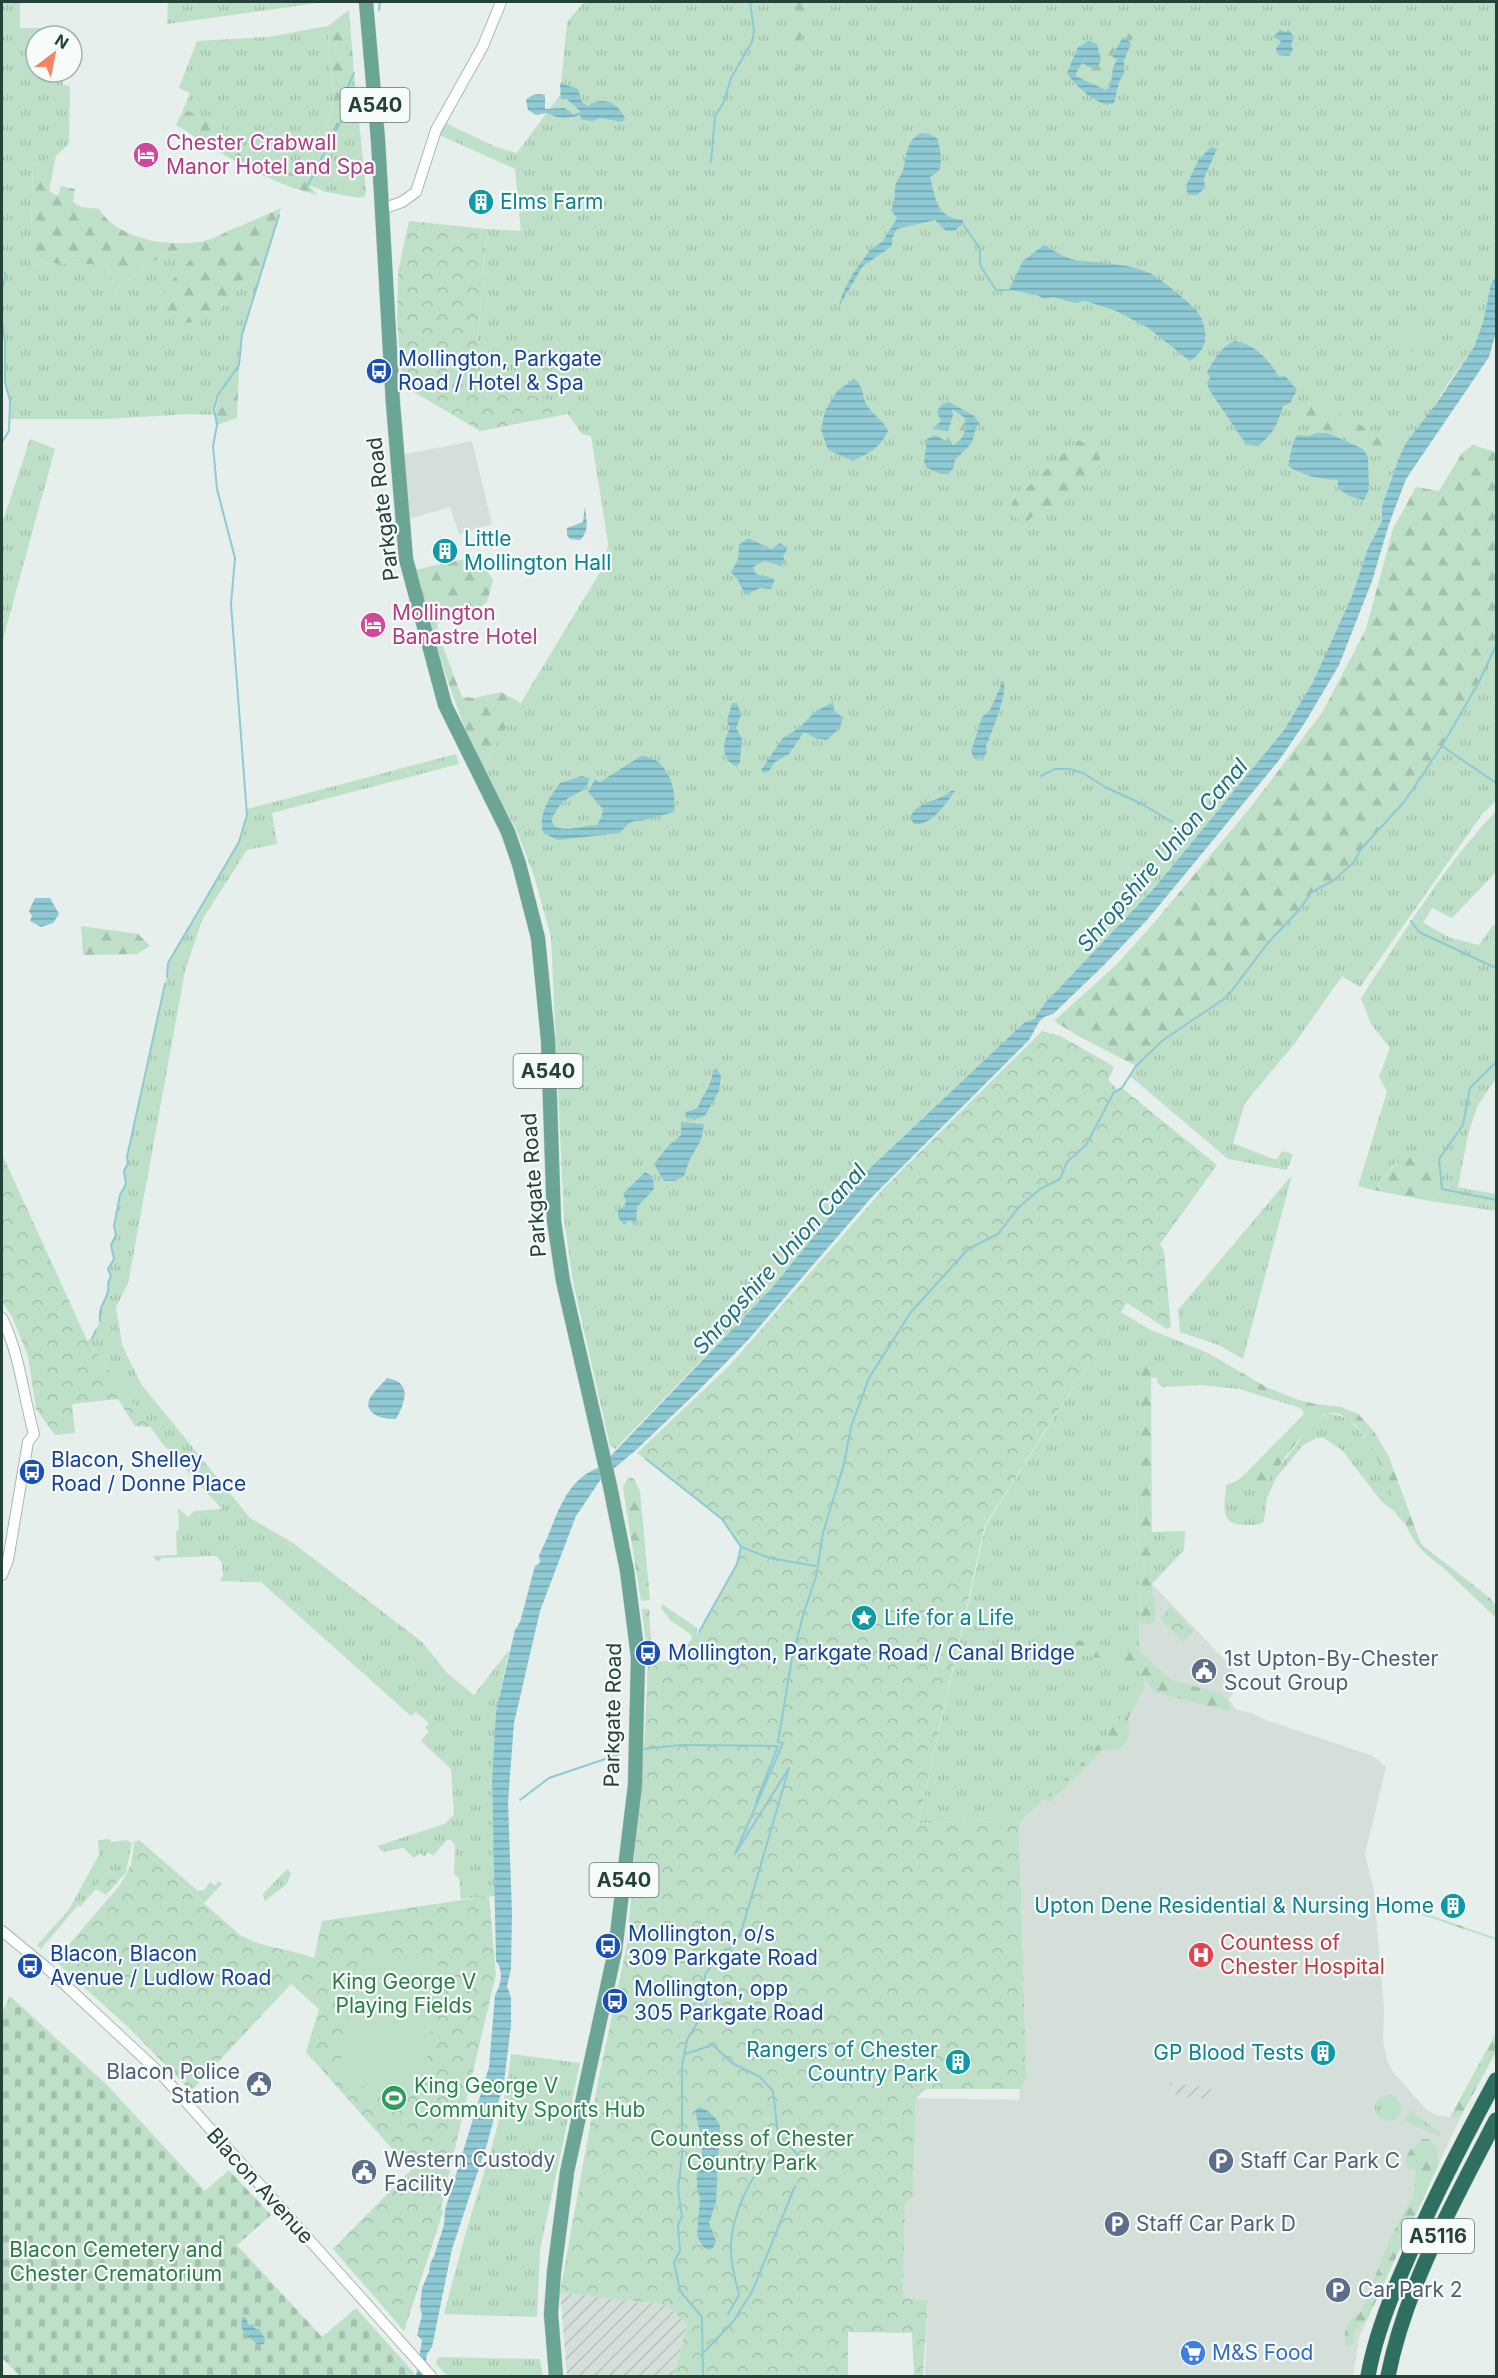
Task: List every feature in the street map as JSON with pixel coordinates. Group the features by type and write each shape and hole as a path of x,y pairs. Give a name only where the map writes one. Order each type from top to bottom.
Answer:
{"highway":[{"name":"A5116","path":"1368,2376 1389,2302 1423,2222 1462,2143 1497,2080"},
{"name":"A5116","path":"1388,2376 1394,2350 1424,2266 1497,2120"},
{"path":"1423,2222 1445,2191 1462,2157 1469,2156 1473,2166"}],"main road":[{"name":"Parkgate Road","path":"366,2 382,209 393,404 406,559 445,705 508,832 519,864 538,938 548,1040 554,1221 563,1281 609,1481 627,1571 638,1657 635,1785 615,1951 567,2172 554,2272 550,2314 556,2376"}],"street":[{"path":"382,209 402,202 416,192 436,130 483,46 501,2"},
{"path":"2,1318 16,1356 25,1404 34,1434 28,1443 8,1560 2,1575"},
{"name":"Blacon Avenue","path":"2,1931 47,1968 162,2075 431,2376"}],"shaded area":[{"path":"472,441 492,524 459,534 450,507 406,520 401,455"},
{"name":"Countess of Chester Hospital","path":"1152,1584 1230,1665 1237,1680 1231,1684 1233,1693 1229,1699 1236,1710 1252,1713 1266,1720 1373,1756 1386,1767 1365,1854 1374,1891 1384,2010 1383,2042 1387,2060 1393,2072 1426,2109 1436,2115 1461,2116 1360,2335 1353,2376 925,2376 928,2300 903,2299 905,2204 913,2196 916,2098 1019,2100 1020,2089 1028,2077 1019,1823 1088,1757 1092,1762 1128,1718 1145,1688 1140,1656 1139,1621 1149,1625 1156,1609"},
{"path":"1170,2083 1211,2087 1211,2099 1190,2098 1175,2094 1169,2090"},
{"path":"560,2292 667,2305 687,2324 674,2376 567,2376"}],"green space":[{"path":"2,2 20,2 20,28 24,28 24,84 70,86 69,144 56,156 33,164 30,265 56,263 108,265 115,290 154,261 174,252 197,253 169,284 217,313 244,281 255,294 242,335 239,365 218,395 214,409 215,415 191,414 106,419 10,419 10,401 5,382 2,289 5,273 2,272"},
{"path":"168,2 325,2 167,24"},
{"path":"584,2 1496,2 1496,275 1491,284 1483,322 1474,347 1447,385 1394,472 1382,506 1382,521 1368,548 1352,596 1313,682 1284,730 1156,886 1045,1003 1034,1019 1025,1022 868,1170 770,1290 615,1449 610,1446 573,1282 564,1220 551,937 534,876 516,829 482,767 605,564 608,543 591,436 582,434 568,414 567,404 474,383 487,229 521,231 515,169 435,133 441,121 496,147 517,153 560,95 567,22"},
{"path":"797,2 817,2 803,24 793,103 785,102 790,84"},
{"path":"349,10 354,73 340,105 347,112 308,185 318,195 262,175 176,125 181,115 188,111 210,119 248,149 301,179 328,123 334,101 328,26"},
{"path":"328,26 334,101 328,123 301,180 248,149 210,119 188,112 181,115 190,93 179,88 197,41 268,37"},
{"path":"1123,29 1133,37 1131,43 1123,38 1112,56 1117,60 1113,67 1111,85 1106,90 1077,77 1076,73 1097,49 1097,44"},
{"path":"354,73 366,190 365,196 360,198 326,192 308,185 347,113 340,105"},
{"path":"56,156 49,191 58,196 61,186 75,189 73,202 81,207 99,209 119,228 146,239 176,243 204,241 281,208 255,294 244,281 217,313 195,322 182,323 168,314 162,300 169,284 196,253 174,252 154,261 115,290 108,265 56,263 30,265 33,164"},
{"path":"409,221 487,229 474,382 567,404 568,414 480,431 402,385 397,320 398,272"},
{"path":"1404,328 1422,341 1418,351 1411,351 1412,346 1405,337 1396,334"},
{"path":"239,365 237,418 217,425 216,407 220,393"},
{"path":"1308,398 1376,433 1401,438 1402,444 1390,452 1368,457 1363,449 1305,421"},
{"path":"951,409 965,418 963,434 960,440 952,445 935,435 937,431 948,431"},
{"path":"30,439 55,449 2,643 2,524"},
{"path":"1078,440 1099,450 1100,460 1052,512 1037,513 1025,523 1012,515 1012,502"},
{"path":"1473,445 1496,452 1496,645 1479,682 1442,746 1404,802 1361,849 1353,863 1334,880 1312,892 1298,911 1267,944 1227,997 1163,1040 1136,1066 1054,1021 1116,965 1153,924 1254,803 1323,711 1366,629 1393,529 1416,487 1439,491 1462,453"},
{"path":"474,557 482,562 493,580 487,602 471,614 438,623 437,631 462,697 474,698 501,692 521,703 482,767 453,695 415,570"},
{"path":"1496,645 1496,801 1483,813 1360,987 1342,976 1295,1043 1245,1103 1233,1143 1273,1159 1277,1159 1282,1151 1293,1154 1287,1170 1228,1159 1130,1076 1136,1066 1163,1040 1195,1020 1298,911 1312,892 1334,880 1353,863 1361,849 1404,802 1441,750"},
{"path":"456,754 459,764 272,813 277,844 247,850 202,920 185,971 128,1284 116,1307 122,1345 141,1384 250,1518 293,1543 421,1641 448,1674 474,1695 509,1650 496,1711 492,1780 495,1896 461,1899 459,1878 454,1874 455,1845 451,1840 447,1840 433,1856 428,1852 424,1857 420,1853 414,1858 403,1848 383,1852 377,1846 444,1824 454,1815 451,1769 421,1741 429,1731 425,1728 429,1723 416,1712 411,1716 261,1582 220,1581 223,1575 222,1562 216,1556 162,1558 158,1562 153,1556 177,1555 178,1508 188,1517 195,1511 222,1509 162,1443 87,1340 92,1339 100,1320 99,1311 108,1291 107,1282 111,1276 108,1269 114,1259 111,1245 116,1235 114,1226 120,1195 126,1184 124,1171 128,1163 127,1157 167,977 168,963 239,842 247,809"},
{"path":"1496,811 1496,872 1452,918 1432,908 1423,923 1451,938 1479,945 1496,924 1496,1078 1477,1107 1468,1135 1458,1187 1496,1194 1496,1211 1430,1201 1442,1189 1396,1163 1373,1190 1358,1186 1387,1092 1379,1077 1390,1048 1371,1024 1361,998 1442,877"},
{"path":"81,926 138,934 150,946 137,954 83,955"},
{"name":"Countess of Chester Country Park","path":"1042,1031 1060,1036 1110,1064 1114,1068 1108,1080 1118,1090 1122,1088 1217,1165 1160,1244 1164,1251 1171,1327 1167,1329 1127,1303 985,1525 918,1824 993,1818 1019,1823 1028,2077 1020,2089 926,2089 916,2098 913,2196 905,2204 903,2298 928,2300 923,2376 914,2376 912,2333 848,2332 848,2376 674,2376 687,2324 667,2305 560,2292 598,2082 627,1944 645,1731 648,1666 674,1665 682,1662 737,1564 741,1547 722,1519 637,1453 730,1365 884,1188"},
{"path":"2,1154 87,1340 151,1427 135,1426 118,1399 72,1404 75,1433 55,1435 36,1409 28,1356 13,1319 2,1301"},
{"path":"1413,1157 1439,1159 1442,1189 1430,1201 1373,1190 1397,1163"},
{"path":"1292,1175 1243,1359 1219,1345 1180,1332 1178,1310"},
{"path":"1121,1312 1149,1329 1208,1353 1205,1357 1215,1370 1301,1408 1239,1389 1201,1385 1162,1387 1157,1378 1151,1377 1151,1354 1136,1493 1140,1656 1145,1688 1128,1718 1091,1763 1087,1758 1019,1823 993,1818 918,1824 986,1525"},
{"path":"1147,1351 1151,1354 1152,1584 1156,1609 1154,1622 1149,1625 1139,1621 1136,1492 1141,1355"},
{"path":"1208,1353 1268,1388 1296,1399 1341,1407 1358,1414 1373,1430 1389,1457 1421,1544 1490,1598 1496,1606 1496,1618 1416,1543 1370,1445 1357,1427 1344,1416 1328,1413 1321,1416 1294,1446 1263,1488 1254,1490 1246,1484 1247,1472 1304,1414 1301,1408 1215,1370 1205,1357"},
{"path":"1329,1413 1348,1418 1368,1441 1380,1460 1405,1525 1393,1510 1382,1502 1342,1450 1324,1438 1317,1438 1303,1445 1276,1478 1267,1498 1264,1521 1253,1525 1230,1522 1224,1506 1226,1485 1237,1481 1247,1472 1246,1484 1276,1468 1309,1428"},
{"path":"628,1477 634,1479 640,1491 650,1600 641,1601 623,1488"},
{"path":"1185,1531 1184,1550 1152,1584 1151,1532"},
{"path":"662,1604 697,1628 697,1640 645,1728 648,1666 642,1609 649,1609 652,1659 655,1662 669,1661 678,1657 692,1637 671,1621 661,1608"},
{"path":"1171,1607 1194,1631 1183,1642 1160,1618"},
{"path":"1066,1638 1140,1652 1171,1680 1219,1693 1226,1699 1231,1709 1228,1711 1157,1693 1130,1663 1060,1653 1056,1649 1059,1640"},
{"path":"1135,1700 1137,1701 1128,1718 1128,1739 1122,1747 1101,1750 1091,1763 1050,1801 1045,1801 1044,1799 1088,1757"},
{"path":"109,1839 112,1842 127,1840 132,1843 126,1872 120,1879 109,1870 96,1886 106,1895 96,1889 80,1907 78,1905 41,1949 37,1945 68,1911 99,1855 98,1840"},
{"path":"139,1840 198,1891 204,1890 211,1882 215,1886 219,1881 222,1884 204,1903 134,1842"},
{"name":"King George V Playing Fields","path":"134,1842 240,1935 258,1943 314,1958 322,1921 489,1896 496,1974 441,2208 443,2212 404,2331 333,2249 411,2170 306,2052 319,2009 291,1984 191,2091 128,2027 55,1961 120,1885 131,1865"},
{"path":"287,1869 291,1873 287,1884 265,1901 263,1894"},
{"path":"109,1870 120,1879 106,1895 96,1886"},
{"path":"1375,1896 1496,1938 1496,1940 1375,1899"},
{"path":"360,1952 443,1966 420,2097 337,2082"},
{"name":"Blacon Cemetery and Chester Crematorium","path":"10,1996 107,2085 205,2191 229,2170 271,2215 237,2245 322,2337 356,2308 414,2373 414,2376 20,2376 2,2358 2,2012"},
{"path":"1496,2033 1496,2052 1461,2116 1450,2117"},
{"path":"511,2054 580,2063 540,2250 537,2317 444,2314 498,2122"},
{"path":"1388,2095 1397,2099 1401,2108 1397,2117 1388,2121 1379,2117 1375,2108 1379,2099"},
{"path":"1409,2110 1441,2133 1440,2136 1404,2121"},
{"path":"1420,2139 1428,2139 1436,2146 1439,2164 1368,2318 1355,2331 1354,2342 1350,2348 1345,2345 1347,2326 1361,2312 1390,2239 1413,2195 1416,2169 1408,2170 1405,2160"},
{"path":"438,2357 540,2359 543,2376 447,2376 436,2364"}],"water":[{"path":"1280,30 1285,32 1289,30 1294,37 1291,45 1293,50 1289,56 1278,55 1276,49 1281,41 1273,37"},
{"path":"1123,37 1131,43 1124,61 1124,73 1119,82 1114,103 1107,105 1084,92 1067,73 1078,47 1089,41 1097,44 1101,60 1098,66 1091,68 1082,63 1076,73 1077,77 1106,90 1111,85 1113,67 1117,60 1112,56"},
{"path":"560,83 578,89 582,102 588,106 599,101 610,102 625,118 622,122 600,118 593,121 582,120 580,115 563,118 547,113 536,115 528,110 526,100 533,95 540,94 545,95 545,109 564,108 573,114 581,112 567,99 561,99"},
{"path":"921,133 937,138 939,146 941,158 939,171 930,177 939,206 947,215 963,220 963,224 954,231 946,231 935,220 897,229 892,238 892,246 863,266 839,306 852,275 870,250 883,241 897,218 891,210 896,185 910,144"},
{"path":"1211,147 1217,149 1204,178 1205,188 1197,195 1188,195 1186,186 1199,159"},
{"path":"1044,245 1072,259 1116,264 1150,273 1159,279 1198,312 1204,325 1205,336 1200,352 1190,361 1147,327 1116,311 1085,301 1075,303 1053,297 1044,299 1037,295 1009,290 1023,261"},
{"path":"1496,275 1496,332 1489,357 1406,479 1389,524 1372,581 1339,665 1306,721 1280,759 1147,920 1053,1014 1044,1017 1039,1022 1029,1040 871,1198 748,1340 635,1451 601,1479 576,1516 540,1611 514,1723 508,1802 512,1913 511,1969 507,1986 511,1997 511,2025 504,2082 487,2144 452,2249 432,2347 427,2354 424,2376 416,2376 422,2340 417,2335 422,2315 420,2307 422,2288 444,2225 445,2210 489,2067 495,1995 501,1978 496,1961 492,1780 496,1711 515,1630 520,1622 535,1566 540,1563 539,1555 561,1505 576,1482 600,1467 770,1290 868,1170 1025,1022 1034,1019 1045,1003 1156,886 1284,730 1313,682 1352,596 1368,548 1382,521 1382,506 1399,458 1406,443 1438,401 1474,347 1483,322 1491,284"},
{"path":"1235,341 1255,349 1266,359 1279,377 1285,376 1297,390 1290,403 1283,406 1271,433 1258,446 1247,444 1241,437 1207,383 1210,378 1207,372 1215,358 1226,346"},
{"path":"854,379 861,386 869,409 888,431 878,446 853,461 828,450 821,430 825,411 837,391"},
{"path":"949,402 974,416 980,423 976,427 972,443 955,460 953,469 948,474 941,474 927,468 924,462 927,439 935,435 953,445 964,434 965,427 965,418 952,409 953,415 948,431 932,429 941,421 937,412 942,404"},
{"path":"1328,433 1363,449 1368,457 1369,489 1364,500 1349,496 1338,488 1338,480 1312,476 1288,466 1297,435 1308,436"},
{"path":"585,506 587,524 585,533 580,540 570,539 567,535 567,528 583,522"},
{"path":"748,538 771,549 780,543 788,548 783,556 785,561 782,566 764,561 753,567 756,574 775,579 771,589 760,588 745,595 738,580 731,572 738,560 739,545"},
{"path":"1003,681 1004,694 986,747 987,753 980,759 974,758 971,752 982,717 990,710"},
{"path":"833,702 834,710 843,718 835,733 826,740 815,738 804,732 789,754 775,762 768,772 763,773 761,770 783,738 798,729 815,712"},
{"path":"732,703 737,703 741,715 736,728 742,738 740,762 737,767 727,759 724,750 730,728 727,721"},
{"path":"641,756 658,762 669,776 674,794 674,812 632,822 620,833 558,840 543,833 543,813 548,800 560,783 582,776 590,779 585,789 562,802 551,819 554,826 570,829 597,825 603,809 588,792 595,779 600,782"},
{"path":"955,791 932,818 921,824 914,824 910,817 914,811"},
{"path":"35,898 50,898 59,914 53,923 41,927 30,921 32,916 29,911"},
{"path":"717,1069 721,1076 719,1091 705,1116 695,1119 685,1117 686,1112 698,1108 711,1081 713,1070"},
{"path":"681,1122 704,1124 701,1140 690,1159 684,1176 675,1181 664,1181 654,1164 668,1146 681,1135"},
{"path":"645,1172 653,1177 654,1189 637,1207 636,1224 629,1220 624,1225 618,1217 618,1210 624,1207 626,1201 623,1194"},
{"path":"387,1378 395,1380 404,1389 404,1400 396,1419 377,1416 368,1405 372,1394"},
{"path":"699,2107 712,2114 720,2126 716,2202 709,2223 716,2241 713,2248 709,2250 703,2247 697,2236 700,2198 697,2188 697,2172 702,2160 702,2141 695,2111"},
{"path":"242,2317 245,2317 249,2325 253,2324 254,2328 260,2330 265,2339 264,2344 256,2343 243,2331"}],"waterway":[{"path":"379,10 380,2"},
{"path":"711,162 715,116 724,102 731,78 752,42 754,30 750,2"},
{"path":"308,185 347,112 340,105 354,73"},
{"path":"167,977 168,963 239,842 247,815 231,604 235,558 217,489 213,446 217,425 214,409 218,395 239,365 242,335 279,215"},
{"path":"963,224 980,249 980,265 996,290 1009,290"},
{"path":"2,272 5,273 2,289"},
{"path":"2,320 5,342 5,382 10,401 9,431 2,442"},
{"path":"703,2376 702,2317 680,2291 674,2262 680,2251 678,2225 682,2216 678,2190 682,2156 682,2065 687,2040 706,2008 704,1980 706,1973 717,1958 736,1943 743,1926 789,1768 735,1854 783,1743 778,1742 792,1658 816,1577 823,1533 844,1464 851,1427 869,1378 911,1312 968,1249 998,1234 1018,1208 1040,1189 1060,1179 1067,1162 1086,1145 1114,1092 1122,1088 1136,1066 1163,1040 1227,997 1267,944 1298,911 1312,892 1334,880 1353,863 1361,849 1404,802 1442,746 1479,682 1496,645"},
{"path":"1442,746 1496,783"},
{"name":"Shropshire Union Canal","path":"1041,776 1055,769 1070,769 1083,773 1172,822"},
{"path":"1411,921 1419,932 1496,968"},
{"path":"100,1321 100,1311 107,1296 111,1276 108,1269 114,1259 111,1245 116,1235 114,1226 120,1195 126,1184 124,1171 128,1163 127,1157 165,984"},
{"path":"1496,1062 1470,1088 1463,1125 1439,1159 1442,1189 1496,1200"},
{"path":"92,1339 96,1330"},
{"path":"646,1459 722,1519 741,1547 770,1558 815,1566"},
{"path":"699,1632 737,1564 741,1547"},
{"path":"643,1749 681,1745 778,1746 756,1802"},
{"path":"520,1800 549,1778 620,1754"},
{"path":"685,2054 713,2045 732,2063 760,2077 773,2091 778,2134 798,2155"},
{"path":"728,2314 739,2295 731,2250 734,2223 742,2199 761,2168 785,2154"},
{"path":"704,2352 732,2323 752,2292 795,2186"}],"place":[{"name":"Chester Crabwall Manor Hotel and Spa","path":"146,155"},
{"name":"Elms Farm","path":"481,202"},
{"name":"Mollington, Parkgate Road / Hotel & Spa","path":"379,371"},
{"name":"Little Mollington Hall","path":"445,551"},
{"name":"Mollington Banastre Hotel","path":"373,625"},
{"name":"Blacon, Shelley Road / Donne Place","path":"32,1472"},
{"name":"Life for a Life","path":"864,1618"},
{"name":"Mollington, Parkgate Road / Canal Bridge","path":"648,1653"},
{"name":"1st Upton-By-Chester Scout Group","path":"1204,1671"},
{"name":"Upton Dene Residential & Nursing Home","path":"1453,1906"},
{"name":"Mollington, o/s 309 Parkgate Road","path":"608,1946"},
{"name":"Countess of Chester Hospital","path":"1201,1955"},
{"name":"Blacon, Blacon Avenue / Ludlow Road","path":"30,1966"},
{"name":"Mollington, opp 305 Parkgate Road","path":"615,2001"},
{"name":"GP Blood Tests","path":"1323,2053"},
{"name":"Rangers of Chester Country Park","path":"958,2062"},
{"name":"Blacon Police Station","path":"259,2084"},
{"name":"King George V Community Sports Hub","path":"394,2098"},
{"name":"Staff Car Park C","path":"1221,2161"},
{"name":"Western Custody Facility","path":"364,2172"},
{"name":"Staff Car Park D","path":"1117,2224"},
{"name":"Car Park 2","path":"1338,2290"},
{"name":"M&S Food","path":"1193,2353"}]}
